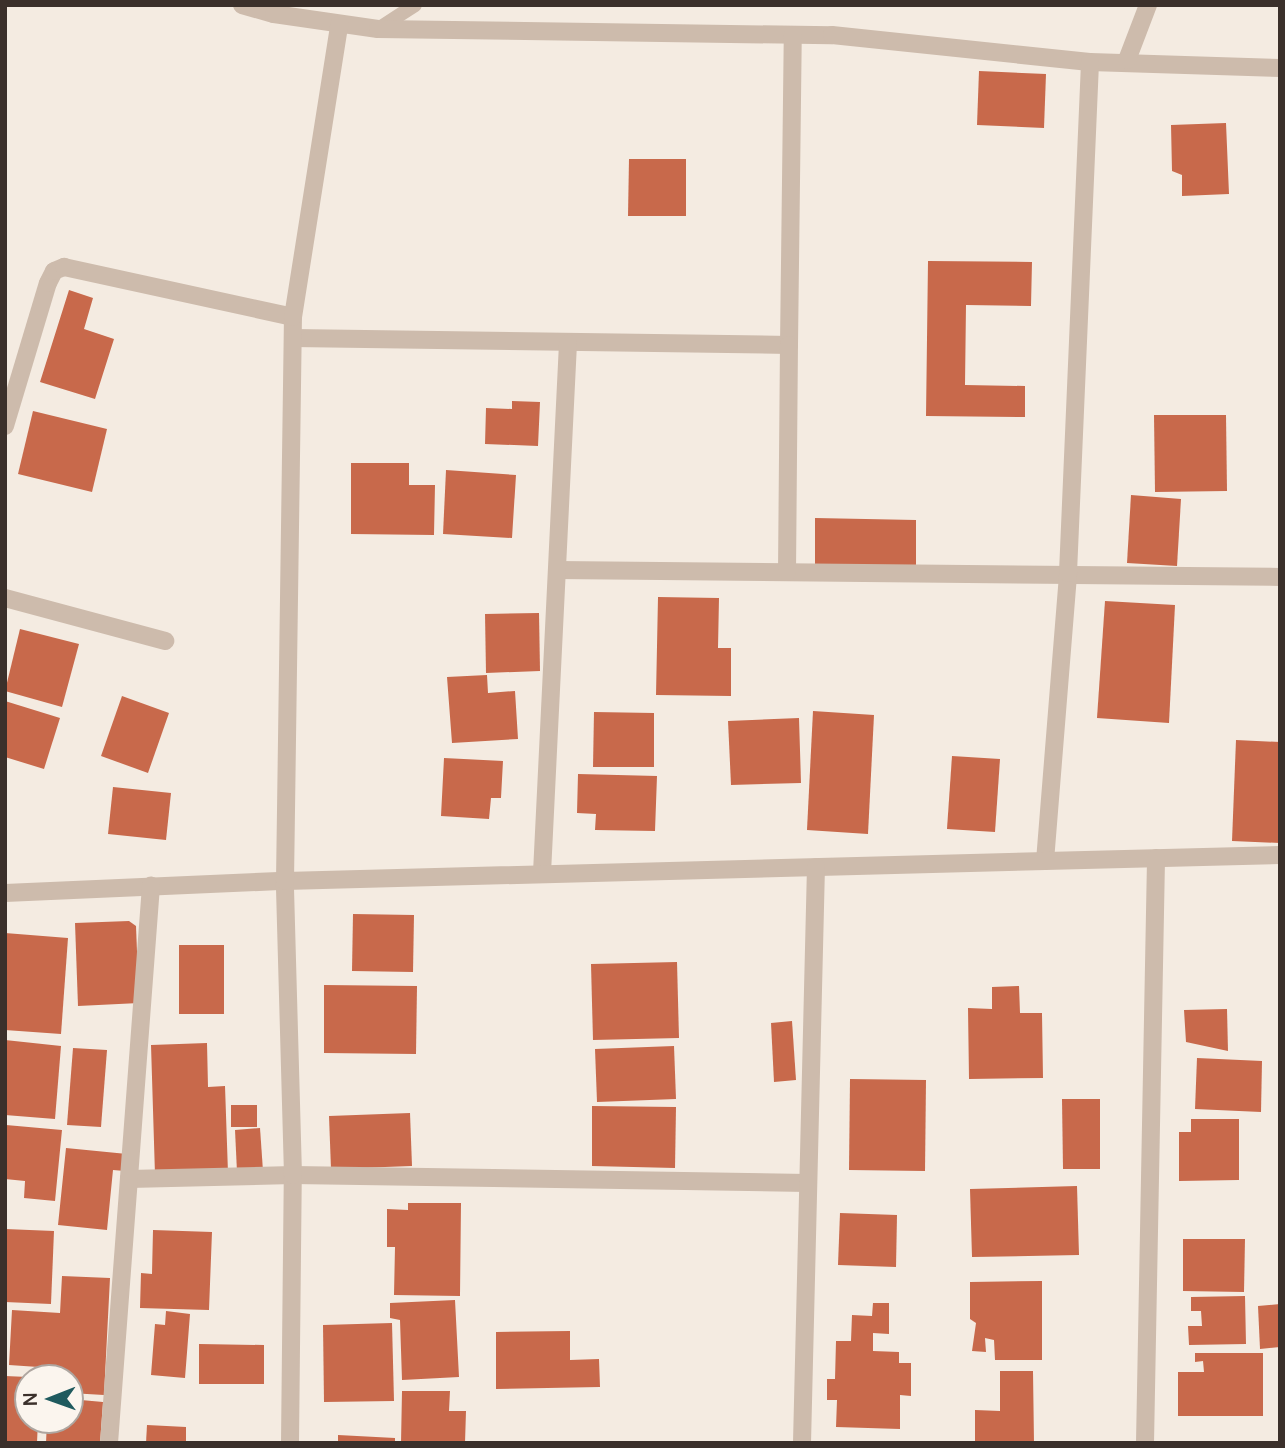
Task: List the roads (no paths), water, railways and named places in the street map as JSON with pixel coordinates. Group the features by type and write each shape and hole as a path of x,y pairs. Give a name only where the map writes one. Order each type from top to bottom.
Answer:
{"street":[{"path":"242,5 340,25 378,29 793,35 1090,62 1127,60 1280,68"},
{"path":"1127,60 1148,5"},
{"path":"290,1443 293,1175 285,881 293,317 340,25"},
{"path":"787,572 793,35"},
{"path":"1045,861 1068,573 1090,62"},
{"path":"5,426 48,283 54,271 64,267 293,317"},
{"path":"293,338 568,344 789,345"},
{"path":"542,873 568,344"},
{"path":"557,570 1280,577"},
{"path":"5,598 164,641"},
{"path":"5,893 542,873 1280,855"},
{"path":"1145,1443 1156,858"},
{"path":"802,1443 817,867"},
{"path":"109,1443 151,886"},
{"path":"129,1179 293,1175 808,1183"}],"lane":[{"path":"378,29 415,5"}]}
